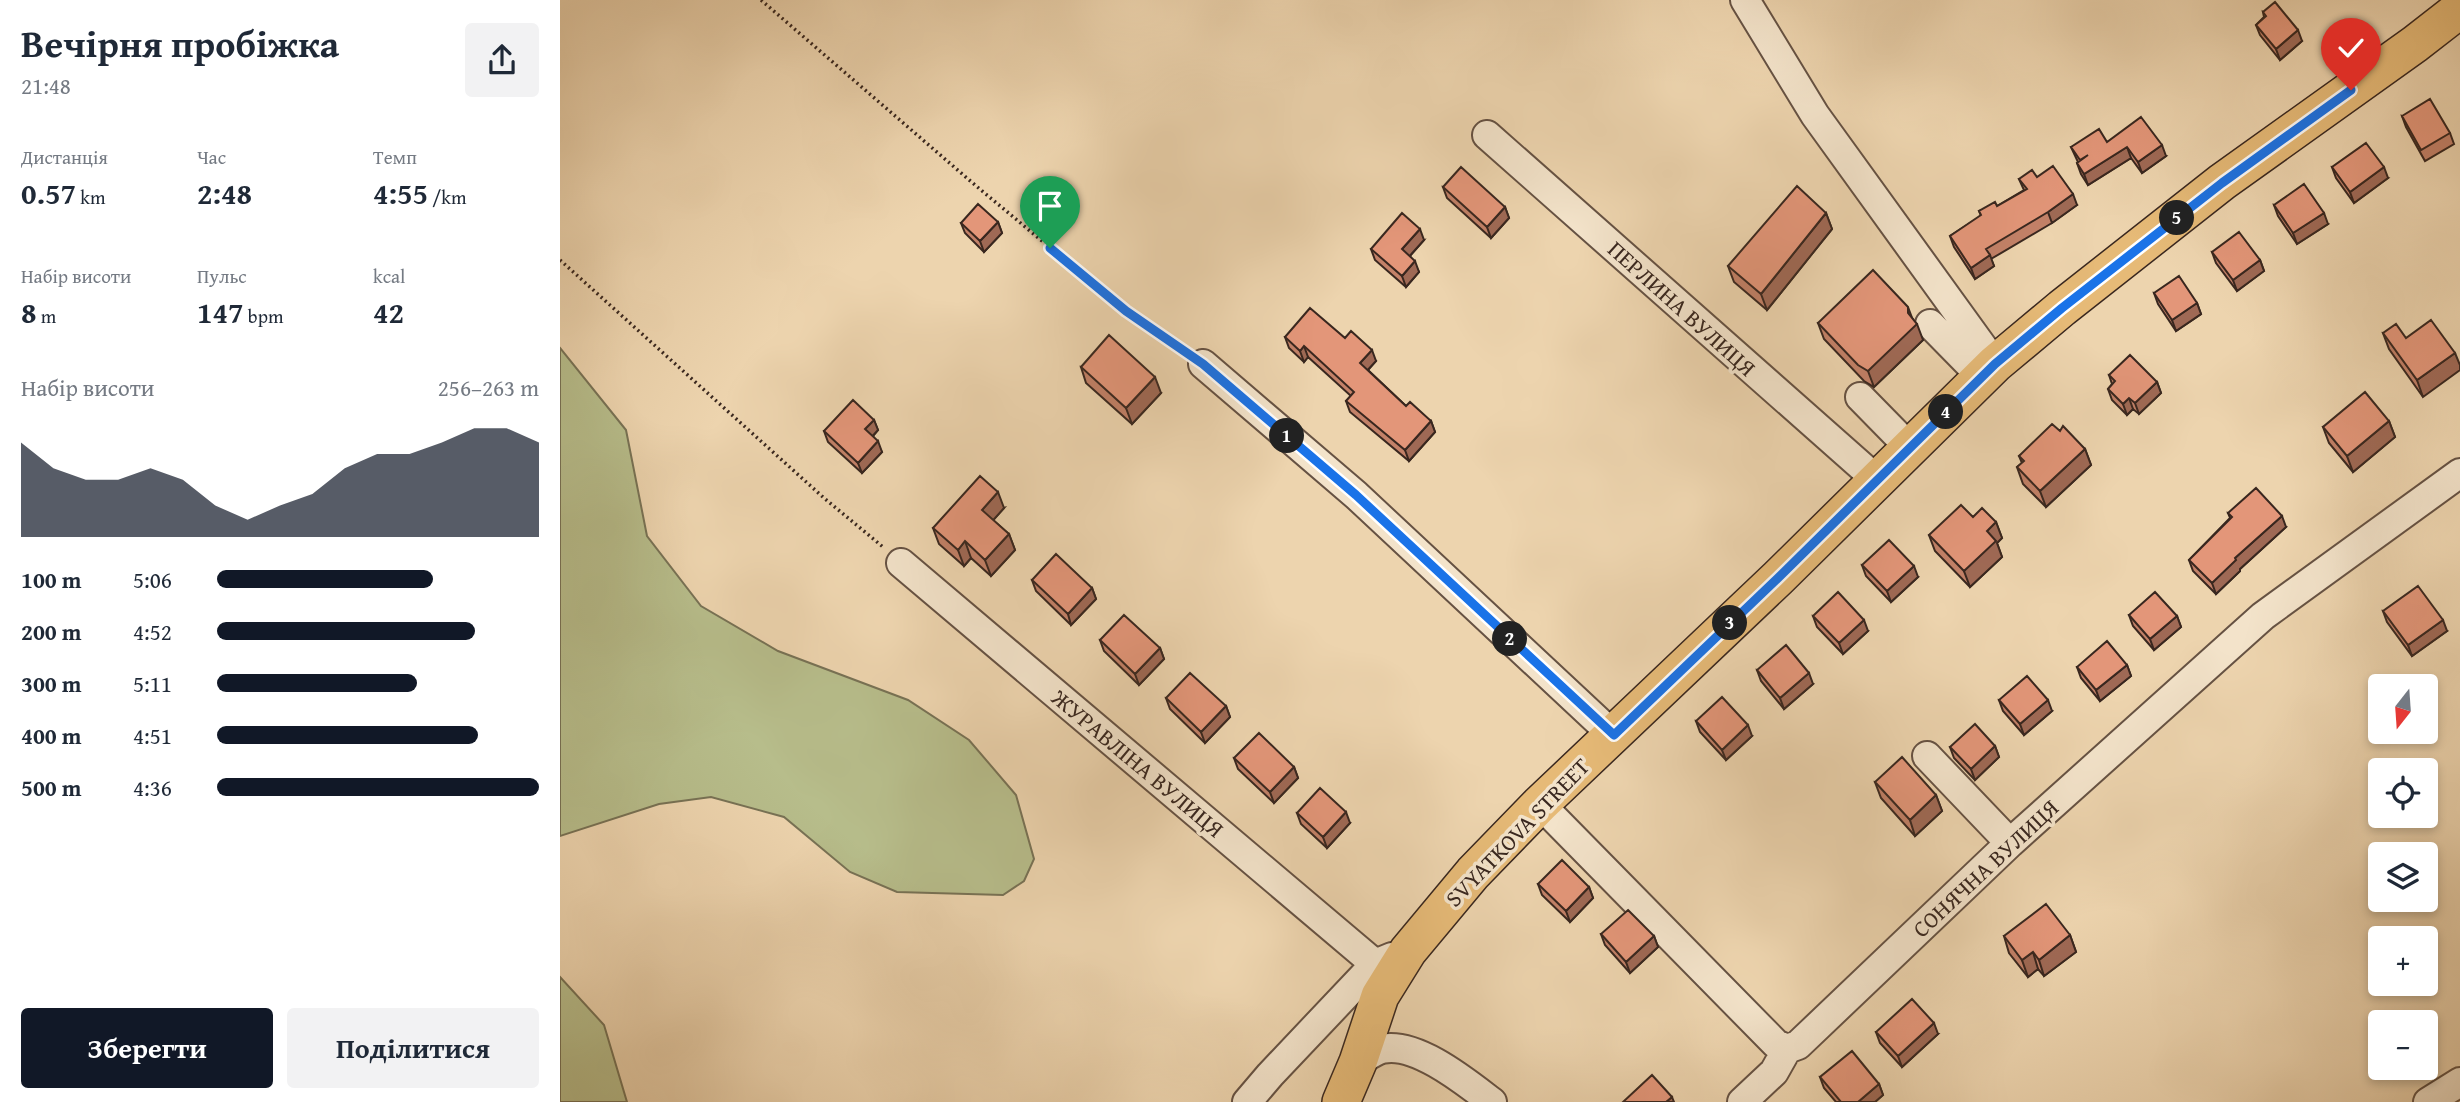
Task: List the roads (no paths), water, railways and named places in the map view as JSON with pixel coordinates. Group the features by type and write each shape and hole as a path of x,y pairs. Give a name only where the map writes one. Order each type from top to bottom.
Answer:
{"main road":[{"name":"SVYATKOVA STREET","path":"1340,1102 1358,1062 1391,957 1540,804 1778,578 1989,370 2062,308 2222,183 2460,9"}],"street":[{"path":"1745,0 1815,115 1989,370"},
{"name":"ПЕРЛИНА ВУЛИЦЯ","path":"1487,135 1877,480"},
{"path":"1930,324 1989,370"},
{"path":"1203,364 1356,495 1614,735"},
{"path":"1860,397 1910,448"},
{"name":"СОНЯЧНА ВУЛИЦЯ","path":"1787,1049 1798,1045 2010,843 2263,616 2460,473"},
{"name":"ЖУРАВЛІНА ВУЛИЦЯ","path":"901,563 1391,957"},
{"path":"1927,756 2010,843"},
{"path":"1540,804 1776,1044 1787,1049 1774,1072 1742,1102"},
{"path":"1247,1102 1391,957"},
{"path":"1358,1062 1383,1049 1409,1051 1449,1069 1492,1102"},
{"path":"2428,1102 2460,1082"}]}
